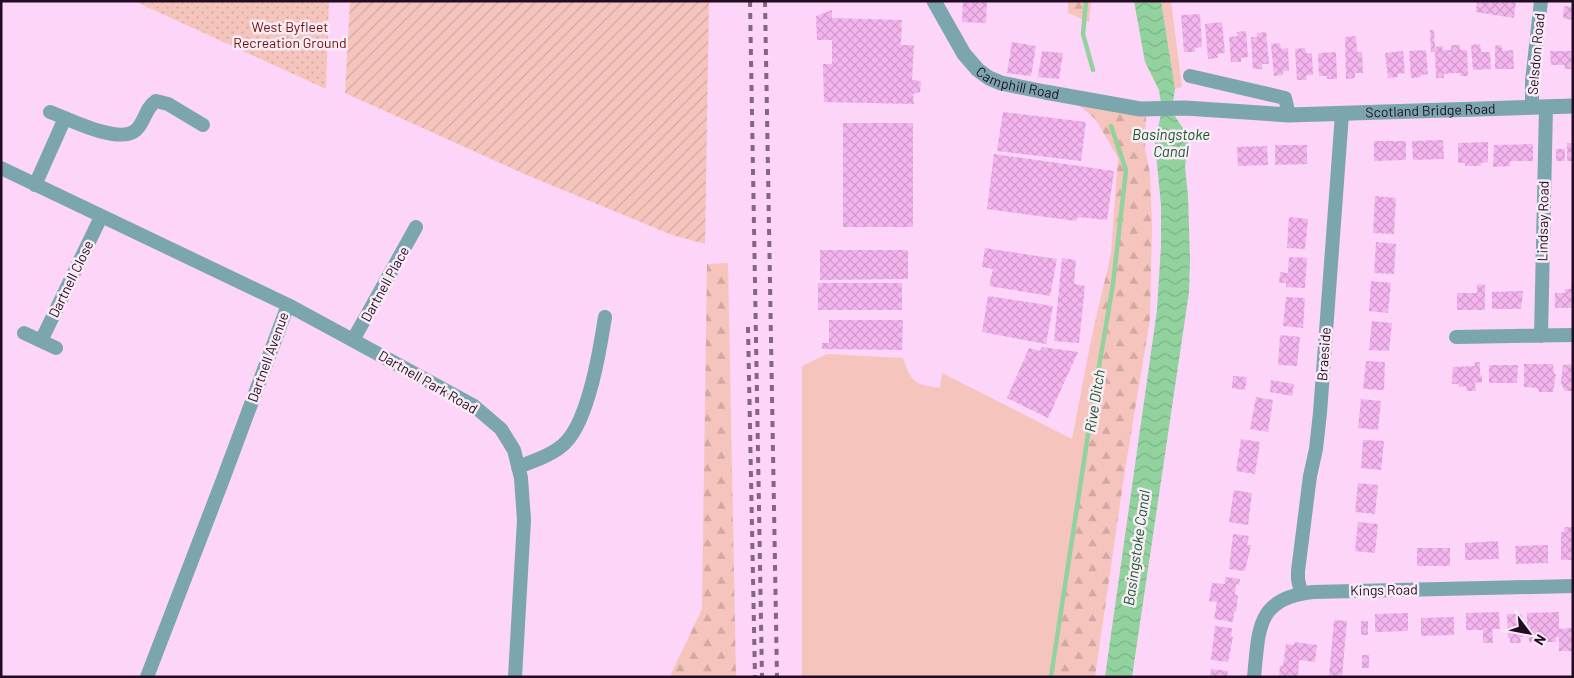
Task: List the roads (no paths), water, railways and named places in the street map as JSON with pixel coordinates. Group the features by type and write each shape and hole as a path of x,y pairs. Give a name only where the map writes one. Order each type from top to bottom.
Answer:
{"street":[{"name":"Camphill Road","path":"934,1 964,54 978,70 989,78 1001,83 1140,109 1185,108"},
{"name":"Selsdon Road","path":"1539,107 1532,82 1542,1"},
{"path":"1190,76 1285,98 1289,115"},
{"path":"50,112 115,135 127,135 137,130 150,105 156,102 168,104 203,124"},
{"name":"Scotland Bridge Road","path":"1185,108 1289,115 1573,106"},
{"name":"Lindsay Road","path":"1539,107 1541,336"},
{"name":"Braeside","path":"1301,594 1298,571 1320,413 1342,114"},
{"path":"35,185 65,118"},
{"name":"Dartnell Avenue","path":"1,168 288,304 147,677"},
{"name":"Dartnell Close","path":"41,341 101,217"},
{"name":"Dartnell Place","path":"353,340 416,227"},
{"name":"Dartnell Park Road","path":"288,304 474,406 501,429 514,450 521,478 524,520 515,677"},
{"path":"518,467 541,458 566,442 580,420 596,368 605,317"},
{"path":"24,333 56,348"},
{"path":"1456,338 1573,335"},
{"name":"Kings Road","path":"1254,677 1259,628 1268,610 1284,598 1301,594 1573,586"}],"water":[{"name":"Basingstoke Canal","path":"1134,1 1161,1 1175,89 1172,109 1185,131 1188,142 1185,167 1188,196 1189,292 1132,677 1105,677 1157,310 1161,246 1161,205 1155,143 1162,109 1159,90 1145,62"}],"waterway":[{"name":"Rive Ditch","path":"1086,1 1083,34 1093,70"},
{"name":"Rive Ditch","path":"1051,677 1113,284 1126,170 1111,126"}],"railway":[{"path":"750,1 762,677"},
{"path":"765,1 777,677"},
{"path":"748,327 755,677"}],"park label":[{"name":"West Byfleet Recreation Ground","path":"290,36"}]}
